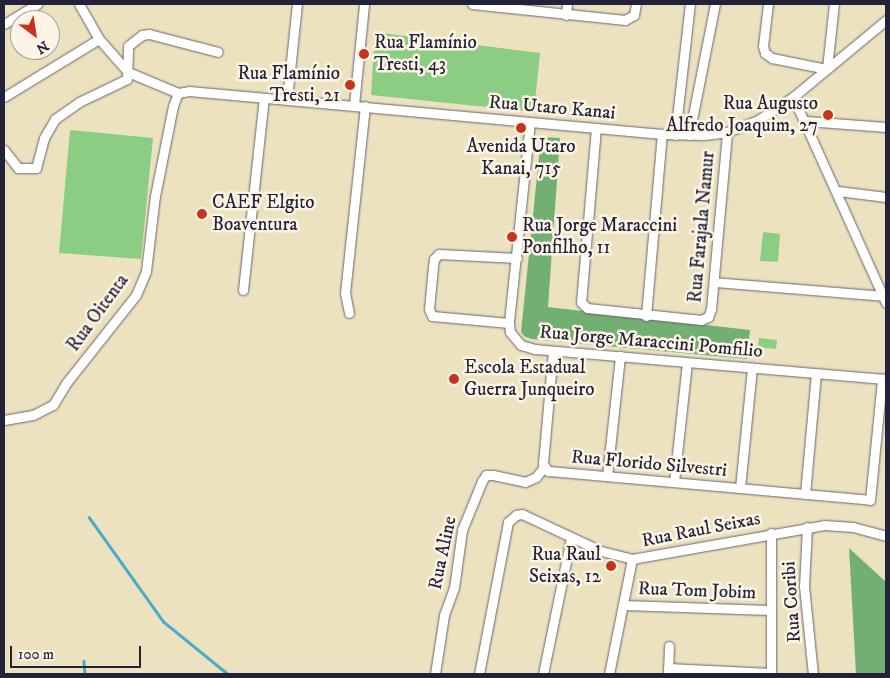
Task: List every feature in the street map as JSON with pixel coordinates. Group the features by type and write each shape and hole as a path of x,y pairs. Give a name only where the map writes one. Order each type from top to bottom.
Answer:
{"street":[{"path":"4,24 37,4"},
{"path":"79,4 99,39 128,72 178,93"},
{"path":"288,99 297,4"},
{"path":"354,105 364,4"},
{"path":"472,4 501,5 566,15 629,20 636,4"},
{"path":"566,15 567,4"},
{"path":"675,134 690,4"},
{"path":"689,135 715,4"},
{"path":"768,4 763,46 765,53 772,58 827,68 834,4"},
{"name":"Rua Utaro Kanai","path":"178,93 189,90 662,134 689,135 727,132 758,120 793,96 886,20"},
{"path":"4,150 18,168 34,170 38,165 44,138 55,119 79,102 123,83 128,72 128,46 142,35 149,34 218,52"},
{"path":"4,97 99,39"},
{"name":"Rua Oitenta","path":"4,420 33,416 53,405 67,382 136,294 146,271 155,196 173,106 178,93"},
{"path":"714,282 885,299 806,121 793,96"},
{"path":"243,290 264,98"},
{"path":"350,313 346,294 365,106"},
{"path":"806,121 886,127"},
{"path":"517,258 439,254 434,259 429,309 432,316 509,323 517,258 530,122"},
{"name":"Rua Farajala Namur","path":"596,128 581,302 587,308 646,316 705,319 711,309 727,132"},
{"path":"646,316 662,134"},
{"path":"838,192 886,197"},
{"name":"Rua Jorge Maraccini Pomfilio","path":"509,323 510,332 521,345 553,351 884,379"},
{"name":"Rua Florido Silvestri","path":"553,351 544,467 548,471 875,500 884,379"},
{"path":"607,476 620,356"},
{"path":"674,482 687,363"},
{"path":"740,488 752,368"},
{"path":"805,494 816,374"},
{"name":"Rua Aline","path":"435,674 444,616 454,588 462,530 482,480 486,475 493,475 525,482 536,477 544,467"},
{"name":"Rua Raul Seixas","path":"479,674 510,519 522,514 601,551 632,560 807,527 842,526 886,536"},
{"name":"Rua Coribi","path":"807,527 804,586 813,674"},
{"path":"669,646 668,671 771,674 769,610 771,533"},
{"path":"543,674 570,538"},
{"path":"608,674 632,560"},
{"name":"Rua Tom Jobim","path":"624,605 769,610"}],"green space":[{"path":"375,32 540,53 534,112 371,95"},
{"path":"70,130 153,138 141,259 59,253"},
{"path":"541,137 560,138 548,307 750,330 747,359 531,339 524,336 521,332"},
{"path":"763,232 780,234 778,262 760,261"},
{"path":"759,338 777,340 776,349 758,347"},
{"path":"849,548 886,582 886,674 856,674"}],"waterway":[{"path":"89,517 164,622 228,674"},
{"path":"84,661 85,674"}],"place":[{"name":"Rua Flamínio Tresti, 43","path":"364,54"},
{"name":"Rua Flamínio Tresti, 21","path":"350,85"},
{"name":"Rua Augusto Alfredo Joaquim, 27","path":"828,115"},
{"name":"Avenida Utaro Kanai, 715","path":"521,128"},
{"name":"CAEF Elgito Boaventura","path":"202,214"},
{"name":"Rua Jorge Maraccini Ponfilho, 11","path":"512,237"},
{"name":"Escola Estadual Guerra Junqueiro","path":"454,379"},
{"name":"Rua Raul Seixas, 12","path":"611,566"}]}
